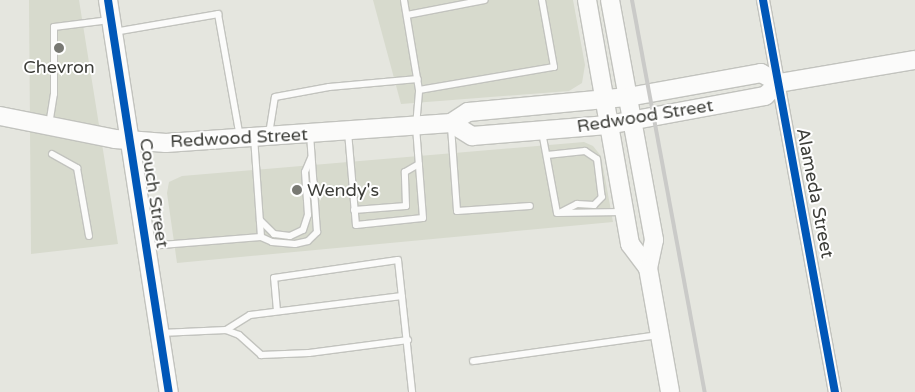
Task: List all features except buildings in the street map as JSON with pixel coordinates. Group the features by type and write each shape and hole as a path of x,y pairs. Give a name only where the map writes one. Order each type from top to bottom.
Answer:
{"main road":[{"name":"Couch Street","path":"108,0 169,392"},
{"path":"587,0 630,244 648,268"},
{"path":"610,0 654,240 648,268 670,392"},
{"name":"Redwood Street","path":"451,123 472,136 608,125 765,96 779,83 915,60"},
{"name":"Redwood Street","path":"0,116 131,142 254,138 451,123 468,112 628,97 761,73 779,83"}],"street":[{"name":"Alameda Street","path":"763,0 836,392"}],"lane":[{"path":"348,132 356,224 423,218 416,126 419,90 404,0"},
{"path":"407,15 485,0"},
{"path":"419,90 554,67 542,0"},
{"path":"49,127 54,94 54,27 112,26 218,14 254,138 261,237"},
{"path":"254,138 275,97 329,87 418,79"},
{"path":"451,123 457,211 530,206"},
{"path":"542,131 557,213"},
{"path":"147,246 261,237 272,242 295,244 308,241 317,232 310,135"},
{"path":"547,155 585,151 596,159 602,197 594,205 577,204 557,213"},
{"path":"52,154 77,168 89,236"},
{"path":"259,219 274,234 290,236 303,230 308,215 305,172 311,157"},
{"path":"354,210 406,206 405,172 419,164"},
{"path":"557,213 624,212"},
{"path":"277,311 274,278 398,260 408,340 412,392"},
{"path":"226,330 250,315 402,296"},
{"path":"161,333 226,330 239,335 261,355 309,353 408,340"},
{"path":"473,361 660,335"}],"shaded area":[{"path":"29,0 79,0 118,244 31,254"},
{"path":"373,0 573,0 585,65 582,83 569,91 401,104"},
{"path":"584,142 593,146 601,156 613,222 177,263 167,193 169,182 182,176"}],"railway":[{"path":"632,0 705,392"}],"cycle path":[{"path":"108,0 169,392"},
{"path":"763,0 835,392"}],"place":[{"name":"Chevron","path":"59,48"},
{"name":"Wendy's","path":"297,190"}]}
